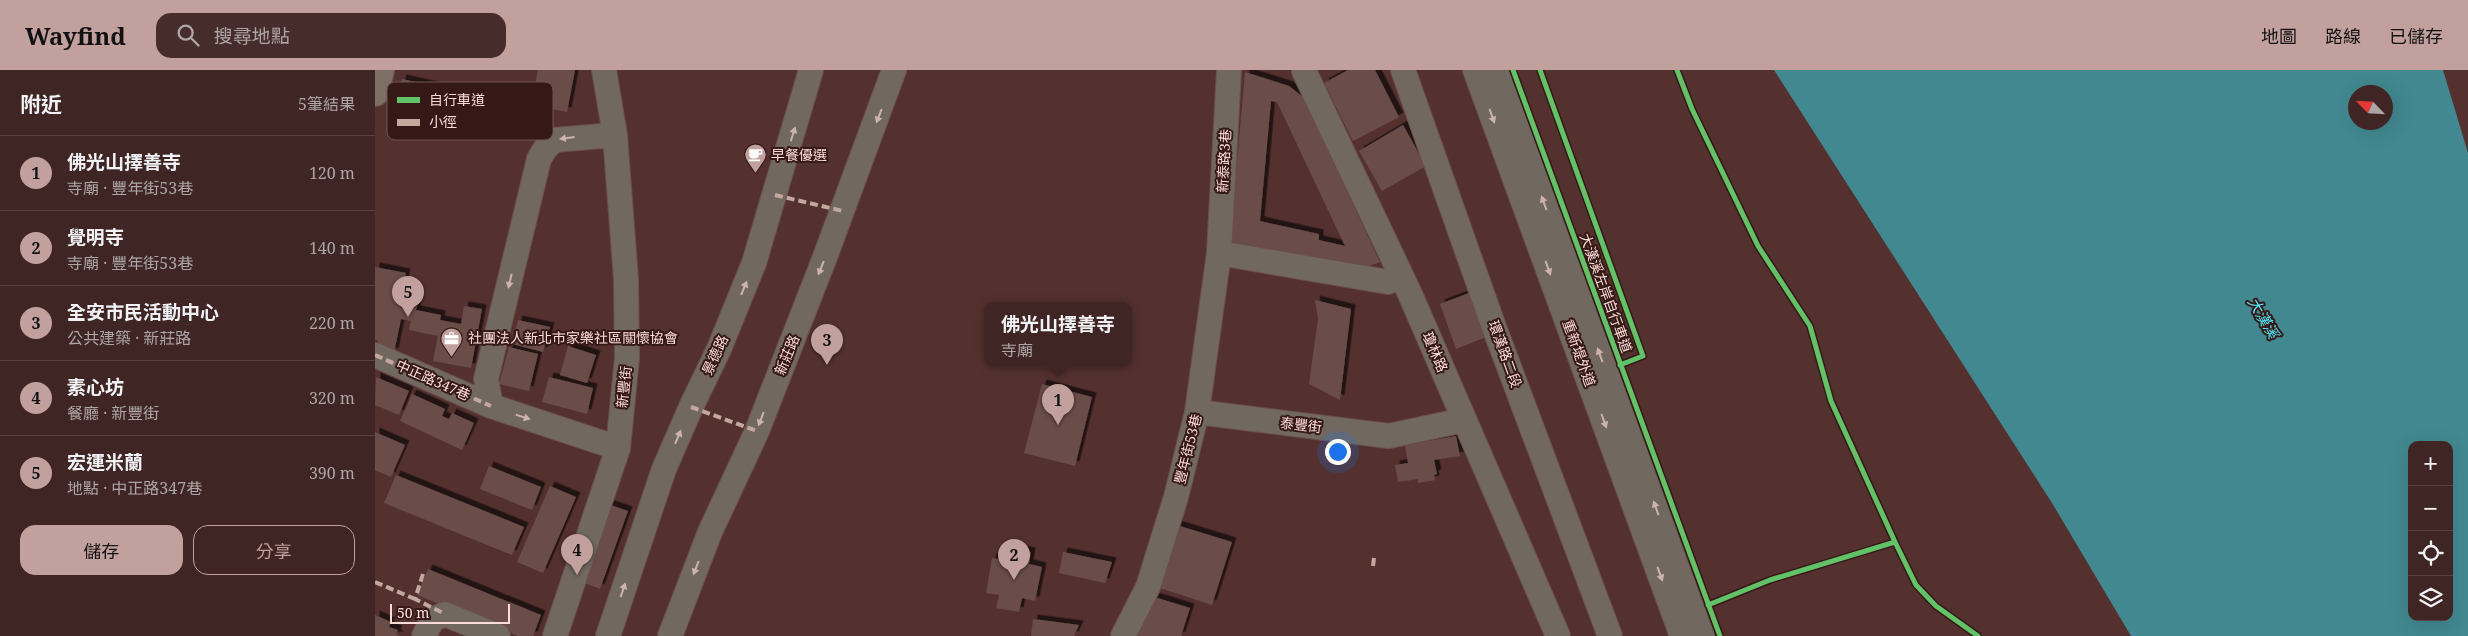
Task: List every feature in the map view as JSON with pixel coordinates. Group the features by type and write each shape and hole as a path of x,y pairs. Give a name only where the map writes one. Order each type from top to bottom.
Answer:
{"main road":[{"path":"375,92 379,70"}],"street":[{"name":"新豐街","path":"555,636 618,448 627,358 626,279 615,135 604,70"},
{"name":"景德路","path":"608,636 664,469 719,349 754,263 811,70"},
{"name":"新莊路","path":"670,636 710,532 757,431 829,248 894,70"},
{"name":"新泰路3巷","path":"1219,253 1229,70"},
{"name":"瓊林路","path":"1303,70 1401,276 1558,636"},
{"name":"環漢路二段","path":"1403,70 1494,327 1610,636"},
{"name":"重新堤外道","path":"1475,70 1682,636"},
{"name":"重新堤外道","path":"1496,70 1702,636"},
{"path":"491,406 486,380 539,159 545,148 554,140 615,135"},
{"path":"1219,253 1388,282 1401,276"},
{"name":"豐年街53巷","path":"1123,636 1148,587 1176,497 1197,412 1219,253"},
{"name":"中正路347巷","path":"375,355 491,406 618,448"},
{"name":"泰豐街","path":"1197,412 1389,436 1464,420"},
{"path":"424,636 432,620 445,614 498,636"}],"water":[{"name":"大漢溪","path":"1774,70 2443,70 2468,153 2468,636 2131,636 2052,503"}],"building":[{"path":"538,70 575,70 567,112 553,109 553,82 536,82"},
{"path":"1348,70 1375,70 1399,117 1353,141 1324,83"},
{"path":"1245,72 1289,86 1303,97 1380,262 1358,270 1230,242","holes":["1271,101 1277,102 1345,246 1319,240 1319,234 1260,221"]},
{"path":"402,79 416,82 401,82"},
{"path":"1403,125 1426,166 1382,191 1359,151"},
{"path":"375,267 406,273 399,303 417,306 416,310 441,315 440,320 461,324 464,306 482,309 471,368 433,361 438,336 409,330 411,321 401,319 394,353 376,350 378,340 375,340"},
{"path":"1469,293 1486,337 1456,349 1440,304"},
{"path":"1315,300 1351,309 1340,400 1309,384 1318,319"},
{"path":"518,320 550,327 543,352 512,344"},
{"path":"568,346 596,355 587,383 560,375"},
{"path":"509,347 538,354 529,391 499,384"},
{"path":"376,377 409,391 399,415 375,405"},
{"path":"549,377 593,388 587,414 542,402"},
{"path":"1042,384 1092,397 1075,466 1024,453"},
{"path":"412,394 445,409 442,416 449,419 452,413 474,423 462,450 400,421"},
{"path":"375,432 405,445 391,477 375,470"},
{"path":"1456,436 1460,456 1434,460 1437,474 1434,475 1435,480 1418,483 1418,479 1398,482 1395,465 1408,463 1405,445"},
{"path":"489,466 541,487 532,510 480,489"},
{"path":"396,475 524,527 512,555 384,503"},
{"path":"550,486 576,497 543,573 517,562"},
{"path":"605,503 628,511 600,589 577,580"},
{"path":"1173,524 1232,542 1212,605 1154,586"},
{"path":"1008,547 1031,552 1029,564 1042,567 1035,601 1022,598 1019,612 996,608 999,595 986,593 992,558 1006,560"},
{"path":"1063,552 1112,562 1105,583 1059,573"},
{"path":"428,569 541,615 533,636 518,636 417,595"},
{"path":"1151,596 1190,608 1181,636 1138,636"},
{"path":"375,615 391,622 389,627 398,630 396,633 399,636 375,636"},
{"path":"1033,619 1079,625 1074,636 1031,636"}],"marked path":[{"path":"775,195 843,211"},
{"path":"375,355 491,406"},
{"path":"691,407 757,431"},
{"path":"1373,566 1374,558"},
{"path":"423,574 415,599 445,614"},
{"path":"375,582 415,599"}],"cycle path":[{"name":"大漢溪左岸自行車道","path":"1513,70 1720,636"},
{"name":"大漢溪左岸自行車道","path":"1540,70 1643,356 1620,365"},
{"path":"1677,70 1692,109 1758,246 1810,326 1831,401 1895,542"},
{"path":"1708,605 1770,580 1895,542 1916,585 1936,606 1978,636"}],"place":[{"name":"早餐優選","path":"755,174"},
{"name":"宏運米蘭","path":"408,317"},
{"name":"社團法人新北市家樂社區關懷協會","path":"452,357"},
{"name":"全安市民活動中心","path":"827,365"},
{"name":"佛光山擇善寺","path":"1058,425"},
{"name":"素心坊","path":"577,575"},
{"name":"覺明寺","path":"1014,580"}]}
